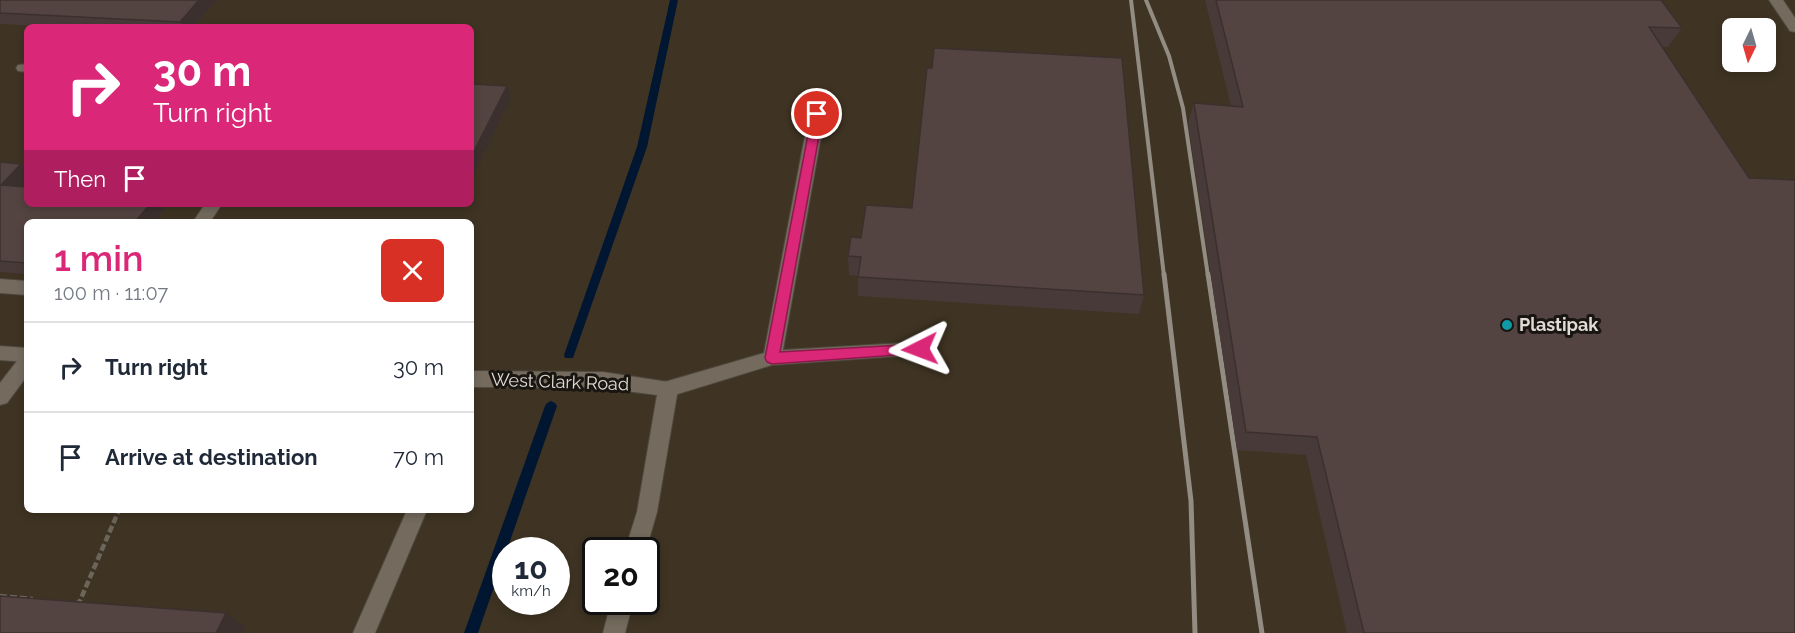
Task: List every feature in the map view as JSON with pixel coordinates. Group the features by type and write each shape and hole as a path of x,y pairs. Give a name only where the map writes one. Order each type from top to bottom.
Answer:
{"street":[{"path":"1776,0 1795,28"},
{"path":"772,358 817,114"},
{"path":"0,286 24,288"},
{"path":"640,537 647,512 668,388 772,358 920,349"},
{"path":"0,353 24,355"},
{"path":"0,397 24,366"},
{"name":"West Clark Road","path":"474,379 603,380 668,388"},
{"path":"364,633 416,513"},
{"path":"614,633 619,615"}],"path":[{"path":"68,602 80,603 118,513"},
{"path":"0,596 45,600"}],"shaded area":[{"path":"0,0 1795,0 1795,633 0,633"}],"building":[{"path":"0,0 199,0 180,22 0,13"},
{"name":"Plastipak","path":"1216,0 1661,0 1682,28 1649,27 1749,178 1795,180 1795,633 1364,633 1317,437 1246,432 1194,103 1243,107"},
{"path":"934,48 1122,58 1144,295 858,277 861,257 848,256 851,237 861,238 866,205 912,208 927,68 932,68"},
{"path":"474,84 507,86 474,151"},
{"path":"0,162 21,164 1,185 24,187 24,207 148,207 138,219 24,219 24,263 0,261"},
{"path":"0,596 226,613 216,633 0,633"}],"waterway":[{"path":"569,355 642,147 674,0"},
{"path":"471,633 551,406"}],"railway":[{"path":"1131,0 1164,276"},
{"path":"1146,0 1169,56 1183,108 1208,276"},
{"path":"1164,274 1191,501 1195,633"},
{"path":"1208,274 1262,633"}],"place":[{"name":"Plastipak","path":"1507,325"}],"route":[{"path":"817,114 772,358 920,349"}]}
